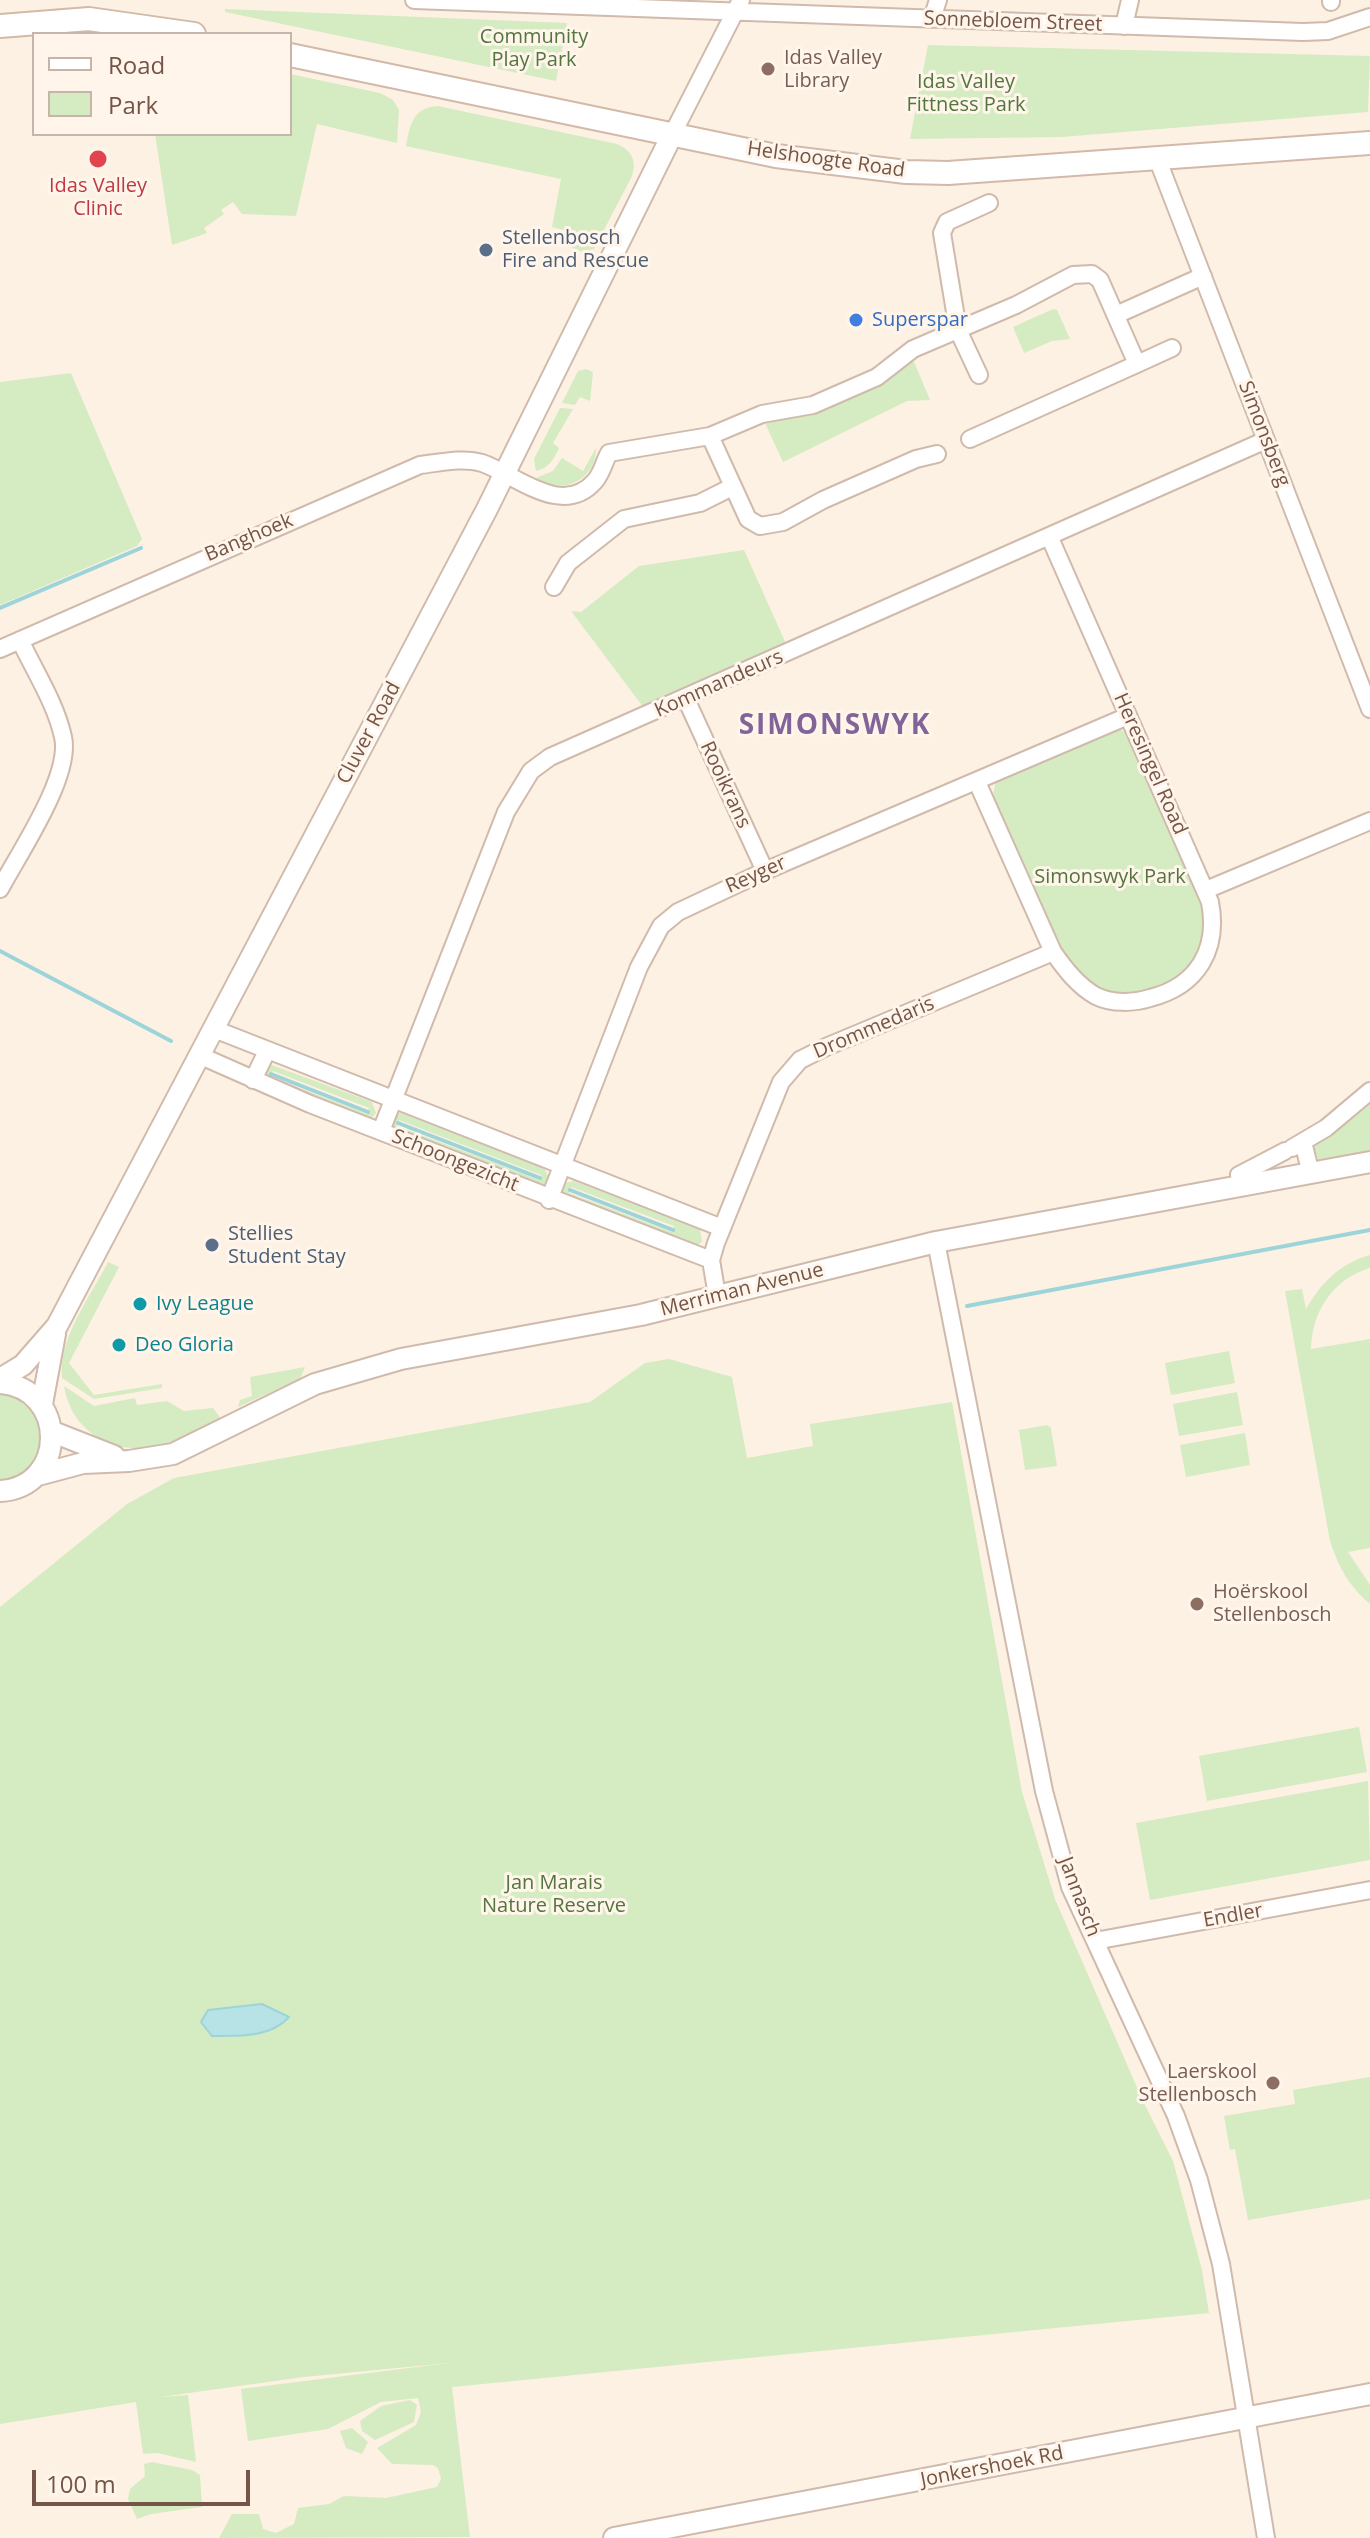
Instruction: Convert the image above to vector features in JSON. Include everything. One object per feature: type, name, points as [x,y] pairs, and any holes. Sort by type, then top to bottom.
[{"type":"main road","points":[[0,26],[89,19],[180,32]]},
{"type":"main road","name":"Helshoogte Road","points":[[292,55],[776,156],[906,172],[963,172],[1370,143]]},
{"type":"street","name":"Sonnebloem Street","points":[[414,0],[738,6],[932,19],[1328,31],[1370,17]]},
{"type":"street","points":[[932,19],[938,0]]},
{"type":"street","points":[[1124,26],[1130,0]]},
{"type":"street","points":[[672,135],[738,6]]},
{"type":"street","name":"Cluver Road","points":[[0,1381],[23,1365],[57,1326],[504,475],[672,135]]},
{"type":"street","name":"Simonsberg","points":[[1157,158],[1370,709]]},
{"type":"street","points":[[979,375],[958,330],[942,233],[947,222],[989,203]]},
{"type":"street","points":[[937,454],[916,459],[772,525],[760,526],[748,519],[710,436],[762,414],[813,405],[877,377],[913,349],[1082,272],[1100,280],[1137,364]]},
{"type":"street","points":[[1116,315],[1203,276]]},
{"type":"street","points":[[970,439],[1172,348]]},
{"type":"street","name":"Banghoek","points":[[0,649],[420,465],[468,461],[481,463],[552,495],[569,495],[592,484],[609,453],[710,436]]},
{"type":"street","name":"Kommandeurs","points":[[381,1131],[515,793],[531,771],[550,757],[1266,440]]},
{"type":"street","points":[[554,587],[568,563],[624,519],[700,503],[732,487]]},
{"type":"street","name":"Heresingel Road","points":[[977,782],[1053,952],[1070,976],[1098,997],[1132,1003],[1169,993],[1192,977],[1206,960],[1213,941],[1213,917],[1206,890],[1050,538]]},
{"type":"street","points":[[0,889],[58,776],[64,755],[60,725],[20,640]]},
{"type":"street","name":"Rooikrans","points":[[686,699],[765,871]]},
{"type":"street","name":"Reyger","points":[[549,1200],[650,942],[661,926],[678,912],[765,871],[1128,716]]},
{"type":"street","points":[[1206,890],[1370,821]]},
{"type":"street","name":"Drommedaris","points":[[717,1296],[711,1260],[774,1094],[787,1072],[800,1060],[1053,952]]},
{"type":"street","name":"Schoongezicht","points":[[214,1029],[722,1228]]},
{"type":"street","points":[[253,1080],[267,1051]]},
{"type":"street","name":"Schoongezicht","points":[[201,1056],[549,1200],[711,1260]]},
{"type":"street","points":[[1241,1187],[1239,1175],[1293,1147],[1350,1111],[1370,1091]]},
{"type":"street","points":[[1293,1147],[1311,1174]]},
{"type":"street","name":"Merriman Avenue","points":[[3,1493],[38,1475],[83,1463],[129,1461],[173,1454],[270,1405],[352,1371],[641,1315],[936,1242],[1370,1162]]},
{"type":"street","name":"Jannasch","points":[[936,1242],[1035,1755],[1070,1887],[1190,2152],[1221,2264],[1244,2382],[1245,2417],[1266,2538]]},
{"type":"street","name":"Cluver Road","points":[[42,1404],[57,1326]]},
{"type":"street","points":[[0,1381],[25,1390],[42,1404],[53,1432],[50,1455],[38,1475]]},
{"type":"street","name":"Merriman Avenue","points":[[53,1432],[85,1448],[129,1461]]},
{"type":"street","name":"Endler","points":[[1095,1941],[1370,1890]]},
{"type":"street","name":"Jonkershoek Rd","points":[[614,2538],[1370,2394]]},
{"type":"green space","name":"Community Play Park","points":[[225,9],[567,23],[556,81],[225,12]]},
{"type":"green space","name":"Idas Valley Fittness Park","points":[[928,45],[1370,56],[1368,112],[1062,137],[910,139]]},
{"type":"green space","points":[[292,74],[380,93],[393,100],[399,110],[397,143],[317,124],[296,216],[242,214],[233,202],[221,210],[224,214],[204,228],[207,233],[172,245],[155,136],[292,136]]},
{"type":"green space","points":[[438,106],[617,144],[626,149],[633,160],[632,176],[594,249],[583,252],[568,246],[571,232],[552,227],[561,179],[406,146],[414,118],[423,110]]},
{"type":"green space","points":[[1057,310],[1070,339],[1052,341],[1024,353],[1013,327]]},
{"type":"green space","points":[[912,357],[930,400],[907,401],[783,462],[764,421]]},
{"type":"green space","points":[[586,369],[593,372],[590,401],[580,397],[575,405],[562,403],[578,371]]},
{"type":"green space","points":[[71,373],[142,539],[137,546],[0,605],[0,382]]},
{"type":"green space","points":[[560,408],[573,409],[553,443],[559,448],[544,468],[536,471],[534,459]]},
{"type":"green space","points":[[596,448],[591,468],[576,482],[556,486],[536,478],[553,471],[562,458],[583,471]]},
{"type":"green space","points":[[744,550],[787,646],[644,708],[571,611],[581,612],[639,566]]},
{"type":"green space","name":"Simonswyk Park","points":[[1120,729],[1127,734],[1200,897],[1203,925],[1195,958],[1178,980],[1144,992],[1120,993],[1101,988],[1084,977],[1071,961],[1048,920],[993,795],[995,784],[1001,778],[1111,730]]},
{"type":"green space","points":[[269,1064],[372,1102],[376,1113],[370,1120],[288,1091],[263,1074]],"holes":[[[273,1071],[369,1108],[367,1114],[271,1077]]]},
{"type":"green space","points":[[1370,1101],[1370,1155],[1320,1164],[1313,1145]]},
{"type":"green space","points":[[401,1113],[544,1168],[548,1176],[546,1183],[540,1188],[390,1129],[396,1114]],"holes":[[[399,1120],[541,1175],[540,1180],[397,1126]]]},
{"type":"green space","points":[[574,1181],[700,1229],[702,1242],[693,1248],[562,1195],[565,1183]],"holes":[[[571,1187],[674,1226],[672,1232],[569,1193]]]},
{"type":"green space","points":[[1370,1255],[1370,1268],[1345,1280],[1327,1298],[1315,1322],[1311,1349],[1370,1339],[1370,1548],[1348,1552],[1370,1585],[1370,1604],[1346,1576],[1330,1541],[1285,1291],[1302,1289],[1306,1309],[1332,1275],[1349,1263]]},
{"type":"green space","points":[[108,1262],[119,1267],[69,1363],[94,1395],[162,1384],[162,1388],[94,1399],[62,1378],[62,1363],[70,1333]]},
{"type":"green space","points":[[1229,1351],[1235,1383],[1171,1395],[1165,1363]]},
{"type":"green space","name":"Jan Marais Nature Reserve","points":[[669,1359],[732,1377],[747,1458],[813,1446],[810,1424],[952,1402],[1022,1792],[1055,1899],[1142,2099],[1173,2161],[1202,2270],[1209,2313],[452,2387],[470,2537],[219,2538],[232,2514],[259,2514],[263,2529],[276,2533],[294,2524],[298,2508],[329,2504],[344,2496],[386,2498],[437,2487],[441,2479],[438,2468],[433,2465],[392,2464],[377,2448],[416,2425],[421,2412],[418,2398],[381,2402],[328,2429],[248,2441],[241,2389],[449,2363],[304,2377],[160,2397],[188,2395],[196,2462],[158,2453],[143,2454],[136,2402],[0,2424],[0,1607],[127,1504],[174,1478],[590,1402],[645,1363]]},
{"type":"green space","points":[[305,1367],[300,1379],[238,1407],[240,1400],[252,1396],[250,1377]]},
{"type":"green space","points":[[64,1386],[94,1406],[135,1398],[137,1405],[167,1401],[184,1411],[213,1408],[221,1419],[177,1443],[143,1448],[110,1445],[94,1440],[95,1436],[78,1420]]},
{"type":"green space","points":[[0,1390],[19,1394],[42,1415],[46,1446],[31,1473],[0,1484]]},
{"type":"green space","points":[[1237,1392],[1243,1425],[1179,1436],[1173,1404]]},
{"type":"green space","points":[[1047,1425],[1051,1428],[1057,1466],[1025,1470],[1019,1430]]},
{"type":"green space","points":[[1245,1433],[1250,1465],[1186,1477],[1180,1445]]},
{"type":"green space","points":[[1359,1727],[1367,1772],[1207,1801],[1199,1756]]},
{"type":"green space","points":[[1368,1781],[1370,1860],[1150,1900],[1136,1823]]},
{"type":"green space","points":[[1370,2077],[1370,2199],[1248,2220],[1235,2149],[1230,2150],[1224,2116],[1295,2104],[1293,2090]]},
{"type":"green space","points":[[410,2400],[417,2405],[414,2422],[375,2440],[362,2431],[360,2421],[381,2406]]},
{"type":"green space","points":[[352,2428],[368,2442],[362,2454],[346,2448],[340,2431]]},
{"type":"green space","points":[[152,2462],[192,2470],[200,2475],[202,2507],[137,2519],[128,2499],[130,2489],[145,2476],[144,2464]]},
{"type":"water","points":[[262,2004],[289,2017],[273,2029],[243,2036],[212,2036],[201,2022],[208,2010]]},
{"type":"waterway","points":[[0,608],[141,548]]},
{"type":"waterway","points":[[0,951],[171,1041]]},
{"type":"waterway","points":[[271,1074],[368,1112]]},
{"type":"waterway","points":[[398,1123],[540,1178]]},
{"type":"waterway","points":[[570,1190],[673,1230]]},
{"type":"waterway","points":[[967,1306],[1370,1230]]},
{"type":"place","name":"Idas Valley Library","points":[[768,69]]},
{"type":"place","name":"Idas Valley Clinic","points":[[98,159]]},
{"type":"place","name":"Stellenbosch Fire and Rescue","points":[[486,250]]},
{"type":"place","name":"Superspar","points":[[856,320]]},
{"type":"place","name":"Stellies Student Stay","points":[[212,1245]]},
{"type":"place","name":"Ivy League","points":[[140,1304]]},
{"type":"place","name":"Deo Gloria","points":[[119,1345]]},
{"type":"place","name":"Hoërskool Stellenbosch","points":[[1197,1604]]},
{"type":"place","name":"Laerskool Stellenbosch","points":[[1273,2083]]},
{"type":"district","name":"SIMONSWYK","points":[[835,726]]}]
